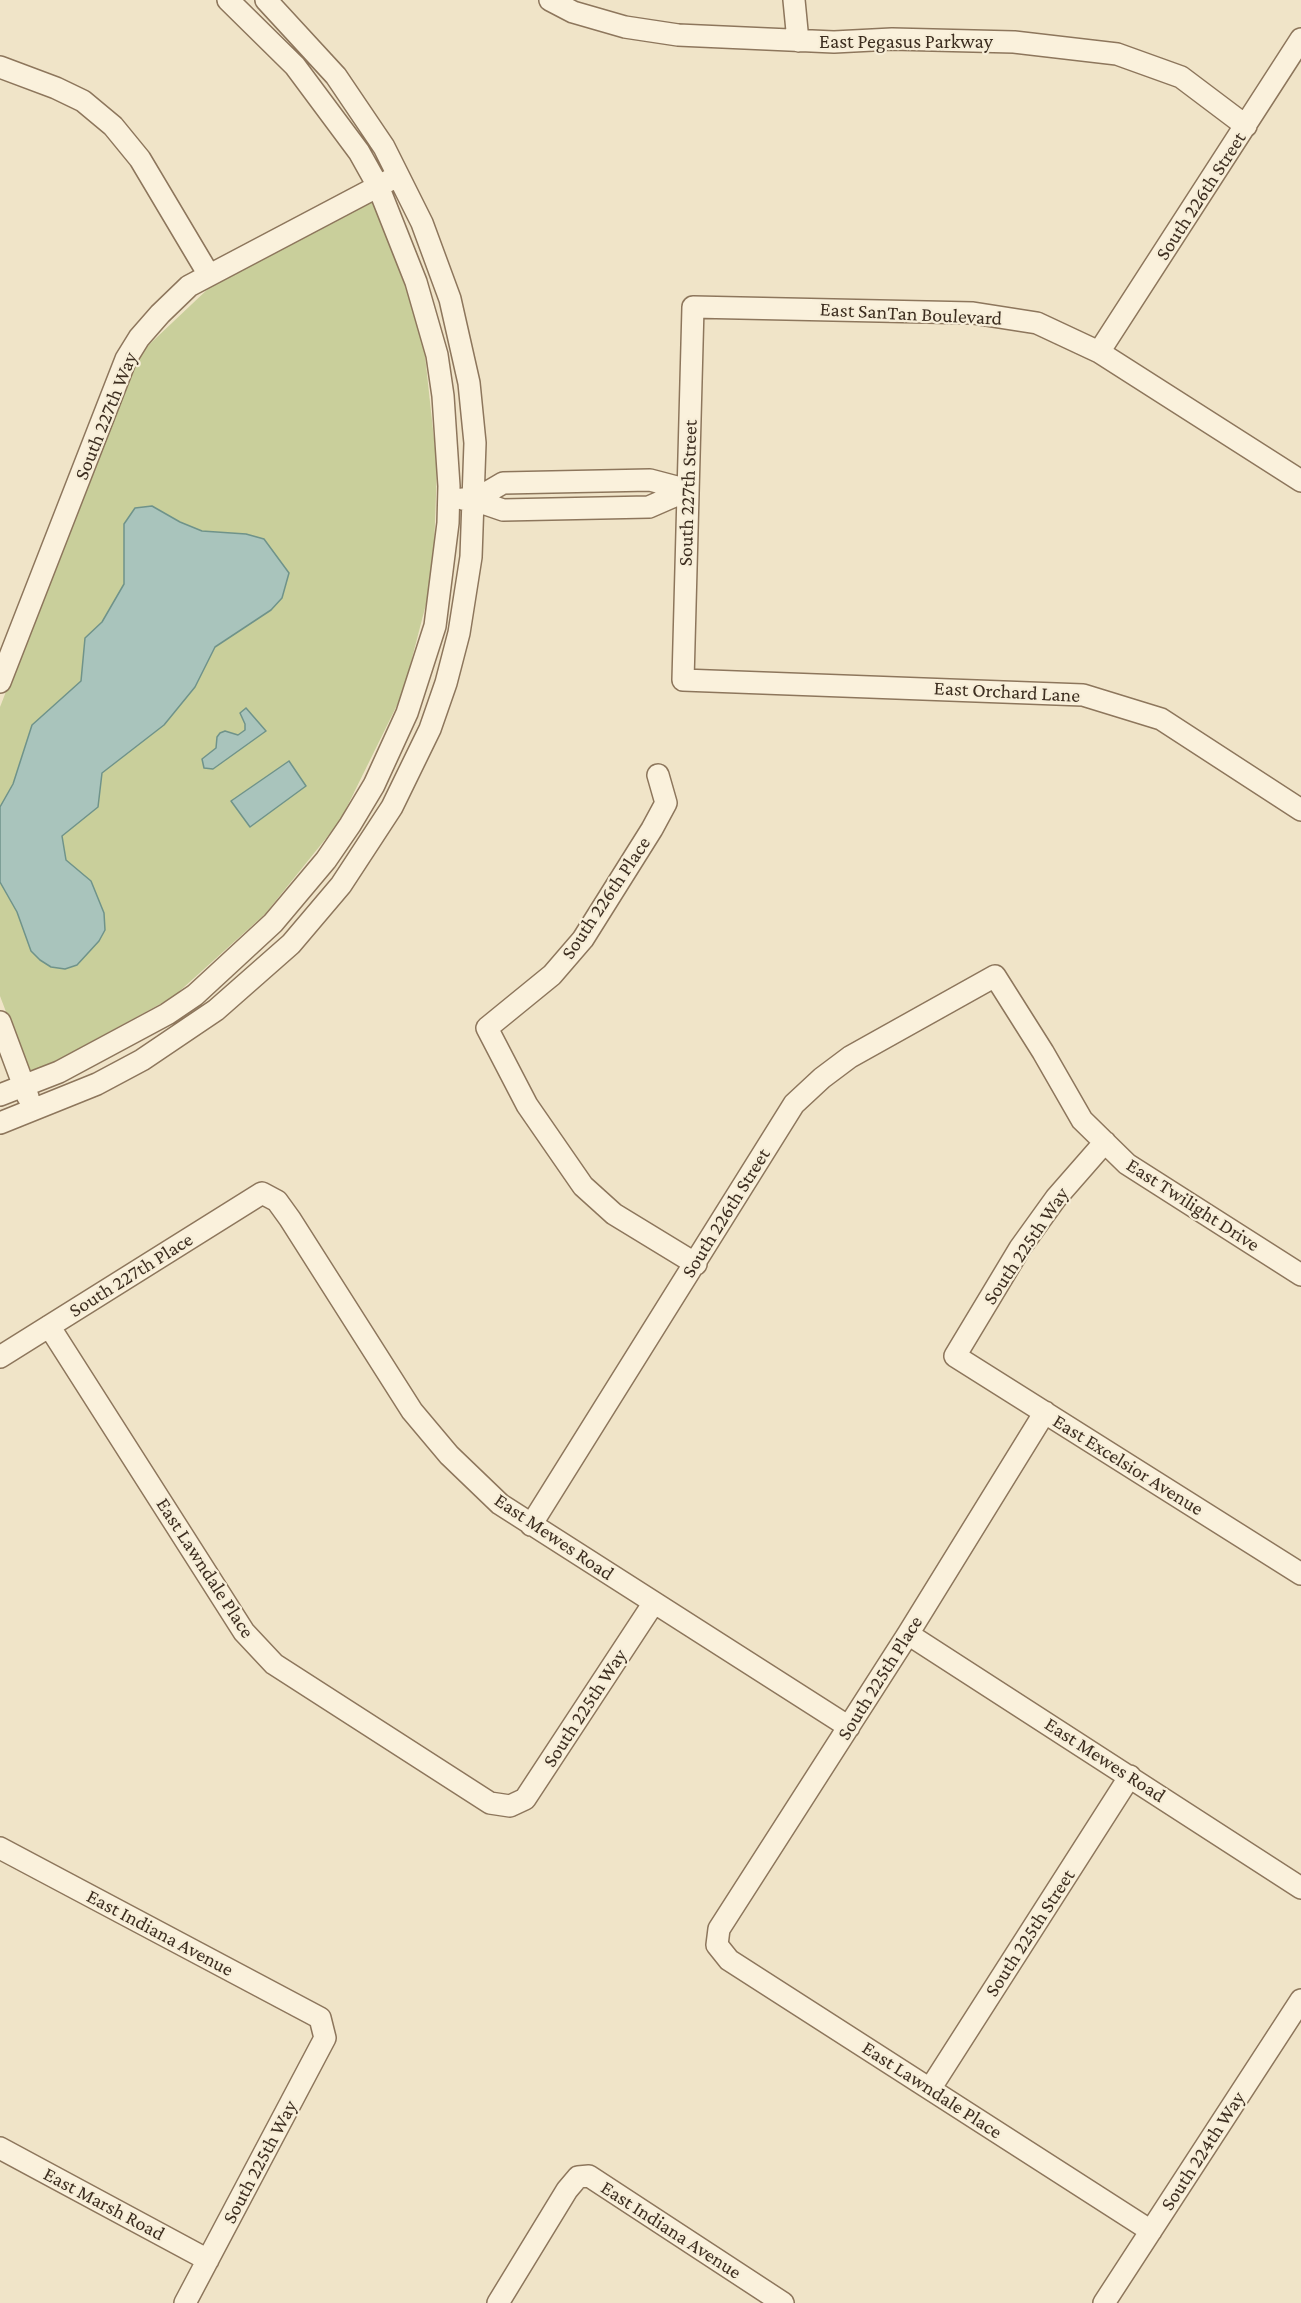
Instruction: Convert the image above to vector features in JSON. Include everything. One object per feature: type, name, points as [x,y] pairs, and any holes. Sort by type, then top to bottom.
[{"type":"street","points":[[0,1095],[59,1072],[140,1030],[195,995],[273,923],[326,860],[374,785],[407,713],[435,626],[442,579],[449,499],[443,396],[437,355],[416,282],[378,186],[359,152],[295,66],[228,0]]},
{"type":"street","points":[[0,1123],[97,1084],[142,1060],[216,1010],[291,944],[341,885],[392,807],[430,729],[459,633],[471,557],[475,443],[470,383],[450,298],[422,223],[365,115],[336,76],[266,0]]},
{"type":"street","name":"East Pegasus Parkway","points":[[550,0],[573,12],[625,27],[678,35],[834,42],[892,39],[1014,42],[1117,54],[1181,77],[1246,126]]},
{"type":"street","points":[[794,0],[798,41]]},
{"type":"street","name":"South 226th Street","points":[[1099,352],[1301,39]]},
{"type":"street","points":[[0,67],[83,101],[113,126],[140,159],[209,275]]},
{"type":"street","name":"South 227th Way","points":[[0,682],[6,649],[126,360],[139,338],[189,286],[398,175]]},
{"type":"street","name":"East SanTan Boulevard","points":[[693,307],[973,313],[1037,323],[1099,352],[1301,481]]},
{"type":"street","name":"South 227th Street","points":[[683,680],[693,307]]},
{"type":"street","points":[[580,480],[581,509]]},
{"type":"street","points":[[474,500],[503,483],[650,480],[688,490]]},
{"type":"street","points":[[449,499],[474,500],[503,510],[649,507],[688,490]]},
{"type":"street","name":"East Orchard Lane","points":[[683,680],[1083,695],[1161,719],[1301,810]]},
{"type":"street","name":"South 226th Place","points":[[658,775],[666,803],[583,939],[552,975],[487,1028],[527,1105],[583,1186],[614,1214],[696,1264]]},
{"type":"street","name":"South 226th Street","points":[[531,1525],[794,1104],[822,1078],[850,1057],[995,976]]},
{"type":"street","name":"East Twilight Drive","points":[[995,976],[1082,1120],[1127,1164],[1301,1275]]},
{"type":"street","points":[[0,1022],[34,1110]]},
{"type":"street","name":"South 225th Way","points":[[955,1356],[1020,1248],[1056,1198],[1105,1142]]},
{"type":"street","name":"South 227th Place","points":[[0,1357],[262,1193]]},
{"type":"street","name":"East Mewes Road","points":[[262,1193],[277,1201],[290,1219],[412,1411],[449,1455],[500,1504],[653,1604],[849,1727]]},
{"type":"street","name":"East Lawndale Place","points":[[49,1326],[244,1632],[274,1664],[490,1803],[510,1806]]},
{"type":"street","name":"East Excelsior Avenue","points":[[955,1356],[1301,1574]]},
{"type":"street","name":"South 225th Place","points":[[717,1945],[719,1929],[908,1634],[1045,1412]]},
{"type":"street","name":"South 225th Way","points":[[510,1806],[525,1799],[653,1604]]},
{"type":"street","name":"East Mewes Road","points":[[908,1634],[1301,1888]]},
{"type":"street","name":"South 225th Street","points":[[930,2089],[1130,1776]]},
{"type":"street","name":"East Indiana Avenue","points":[[0,1848],[320,2018]]},
{"type":"street","name":"East Lawndale Place","points":[[717,1945],[729,1960],[1151,2230]]},
{"type":"street","name":"South 224th Way","points":[[1104,2303],[1301,2000]]},
{"type":"street","name":"South 225th Way","points":[[185,2303],[325,2038],[320,2018]]},
{"type":"street","name":"East Marsh Road","points":[[0,2148],[208,2260]]},
{"type":"street","name":"East Indiana Avenue","points":[[498,2303],[567,2190],[578,2177],[589,2176],[783,2303]]},
{"type":"green space","points":[[374,199],[423,337],[437,467],[433,577],[403,693],[340,821],[265,914],[173,997],[30,1075],[0,996],[0,707],[136,357],[211,286]]},
{"type":"water","points":[[152,506],[202,531],[246,534],[264,539],[289,573],[282,598],[271,610],[215,647],[195,687],[164,725],[102,773],[98,807],[62,836],[66,860],[91,881],[104,913],[105,930],[99,941],[77,965],[65,969],[51,967],[31,951],[17,912],[0,882],[0,807],[13,784],[32,725],[81,681],[85,638],[102,622],[124,584],[124,524],[135,508]]},
{"type":"water","points":[[246,708],[266,731],[213,769],[204,768],[202,759],[216,748],[217,737],[220,733],[225,731],[238,735],[245,730],[240,713]]},
{"type":"water","points":[[289,761],[306,786],[250,827],[231,801]]}]
